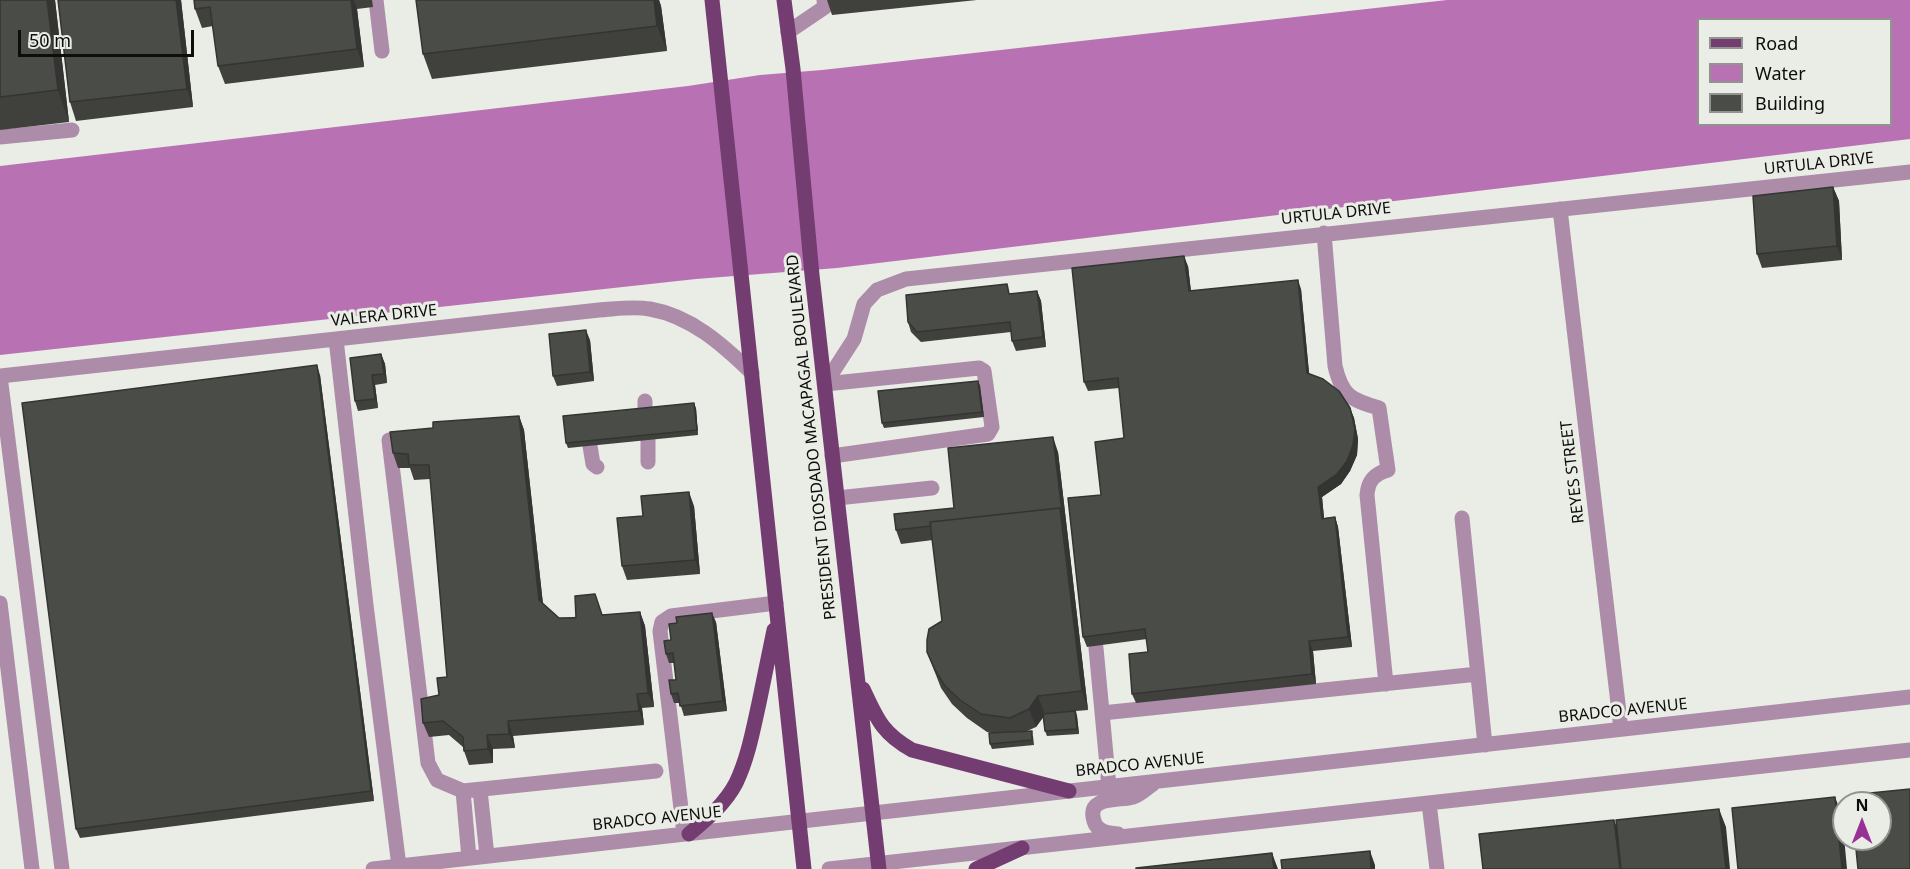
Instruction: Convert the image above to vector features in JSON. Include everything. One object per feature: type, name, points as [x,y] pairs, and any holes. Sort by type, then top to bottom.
[{"type":"main road","points":[[712,0],[804,869]]},
{"type":"main road","name":"PRESIDENT DIOSDADO MACAPAGAL BOULEVARD","points":[[784,0],[793,69],[812,275],[879,866]]},
{"type":"main road","points":[[686,834],[710,817],[723,802],[735,785],[744,764],[777,609]]},
{"type":"main road","points":[[857,678],[882,726],[899,743],[912,750],[1069,791]]},
{"type":"main road","points":[[976,869],[1022,848]]},
{"type":"street","points":[[376,0],[382,51]]},
{"type":"street","points":[[788,32],[825,7],[824,0]]},
{"type":"street","points":[[0,137],[72,130]]},
{"type":"street","name":"URTULA DRIVE","points":[[825,384],[854,339],[864,304],[877,290],[906,279],[1910,172]]},
{"type":"street","name":"REYES STREET","points":[[1560,209],[1622,729]]},
{"type":"street","points":[[1324,233],[1338,382],[1344,393],[1356,401],[1379,408],[1388,470],[1372,478],[1367,495],[1386,684]]},
{"type":"street","name":"VALERA DRIVE","points":[[0,376],[599,310],[648,309],[682,319],[696,327],[721,345],[752,373]]},
{"type":"street","points":[[336,339],[399,866]]},
{"type":"street","points":[[825,384],[979,368],[984,371],[992,427],[988,434],[832,456]]},
{"type":"street","points":[[0,376],[62,869]]},
{"type":"street","points":[[389,440],[428,763],[436,780],[463,791],[656,771]]},
{"type":"street","points":[[648,440],[648,462]]},
{"type":"street","points":[[590,446],[593,464],[597,467]]},
{"type":"street","points":[[837,498],[932,488]]},
{"type":"street","points":[[1462,518],[1485,745]]},
{"type":"street","points":[[0,603],[32,869]]},
{"type":"street","points":[[686,834],[660,631],[662,622],[671,616],[777,609]]},
{"type":"street","points":[[1096,648],[1110,787]]},
{"type":"street","points":[[1102,713],[1478,674]]},
{"type":"street","name":"BRADCO AVENUE","points":[[373,869],[1910,698]]},
{"type":"street","points":[[829,869],[879,866],[1135,835],[1910,750]]},
{"type":"street","points":[[1135,835],[1100,829],[1094,821],[1094,812],[1100,802],[1134,797],[1156,782]]},
{"type":"street","points":[[480,790],[487,856]]},
{"type":"street","points":[[463,791],[469,858]]},
{"type":"street","points":[[1429,803],[1437,869]]},
{"type":"water","points":[[1447,0],[1910,0],[1910,139],[837,268],[696,279],[0,355],[0,166],[688,86],[760,75]]},
{"type":"building","points":[[0,0],[47,0],[58,90],[0,97]]},
{"type":"building","points":[[58,0],[176,0],[187,89],[70,102]]},
{"type":"building","points":[[194,0],[351,0],[357,49],[218,66],[210,7],[195,9]]},
{"type":"building","points":[[416,0],[654,0],[657,26],[423,54]]},
{"type":"building","points":[[1833,187],[1837,246],[1757,254],[1753,196]]},
{"type":"building","points":[[1184,256],[1189,291],[1298,280],[1307,373],[1323,379],[1339,391],[1350,408],[1355,429],[1353,445],[1347,461],[1337,474],[1318,487],[1322,519],[1335,517],[1348,637],[1309,641],[1312,674],[1132,694],[1129,654],[1148,652],[1145,629],[1083,637],[1068,498],[1101,495],[1095,442],[1124,438],[1118,378],[1084,382],[1072,268]]},
{"type":"building","points":[[1007,284],[1009,294],[1037,291],[1043,337],[1012,341],[1010,322],[917,332],[908,322],[906,295]]},
{"type":"building","points":[[586,330],[590,372],[553,376],[549,334]]},
{"type":"building","points":[[381,354],[384,374],[372,375],[375,399],[355,401],[350,358]]},
{"type":"building","points":[[317,365],[371,791],[76,829],[22,403]]},
{"type":"building","points":[[978,381],[982,412],[882,423],[878,391]]},
{"type":"building","points":[[694,403],[697,430],[566,443],[563,416]]},
{"type":"building","points":[[519,416],[539,600],[559,618],[576,618],[575,596],[595,594],[602,615],[640,612],[648,693],[637,694],[639,711],[508,721],[509,734],[487,735],[488,749],[464,751],[463,737],[443,721],[423,723],[421,699],[439,695],[437,678],[447,677],[429,465],[409,465],[408,454],[393,453],[390,432],[433,428],[433,422]]},
{"type":"building","points":[[1053,437],[1062,512],[1060,508],[930,522],[931,526],[896,530],[894,514],[954,508],[948,448]]},
{"type":"building","points":[[689,492],[695,560],[622,566],[617,518],[643,516],[641,496]]},
{"type":"building","points":[[1060,508],[1082,691],[1038,696],[1029,709],[1010,718],[981,714],[960,700],[945,686],[927,652],[929,629],[942,621],[930,522]]},
{"type":"building","points":[[712,613],[723,701],[680,706],[678,693],[671,694],[669,680],[676,680],[673,653],[666,654],[664,641],[671,640],[669,624],[677,623],[676,617]]},
{"type":"building","points":[[1075,711],[1077,729],[1045,731],[1043,714]]},
{"type":"building","points":[[1032,731],[1032,740],[990,744],[989,733]]},
{"type":"building","points":[[1910,789],[1910,869],[1858,869],[1856,851],[1892,851],[1892,791],[1890,791]]},
{"type":"building","points":[[1832,797],[1832,851],[1840,851],[1842,869],[1738,869],[1732,808]]},
{"type":"building","points":[[1719,809],[1726,869],[1621,869],[1616,820]]},
{"type":"building","points":[[1614,820],[1620,869],[1483,869],[1479,834]]},
{"type":"building","points":[[1370,851],[1371,869],[1282,869],[1281,860]]},
{"type":"building","points":[[1272,853],[1274,869],[1136,869],[1136,868]]}]
